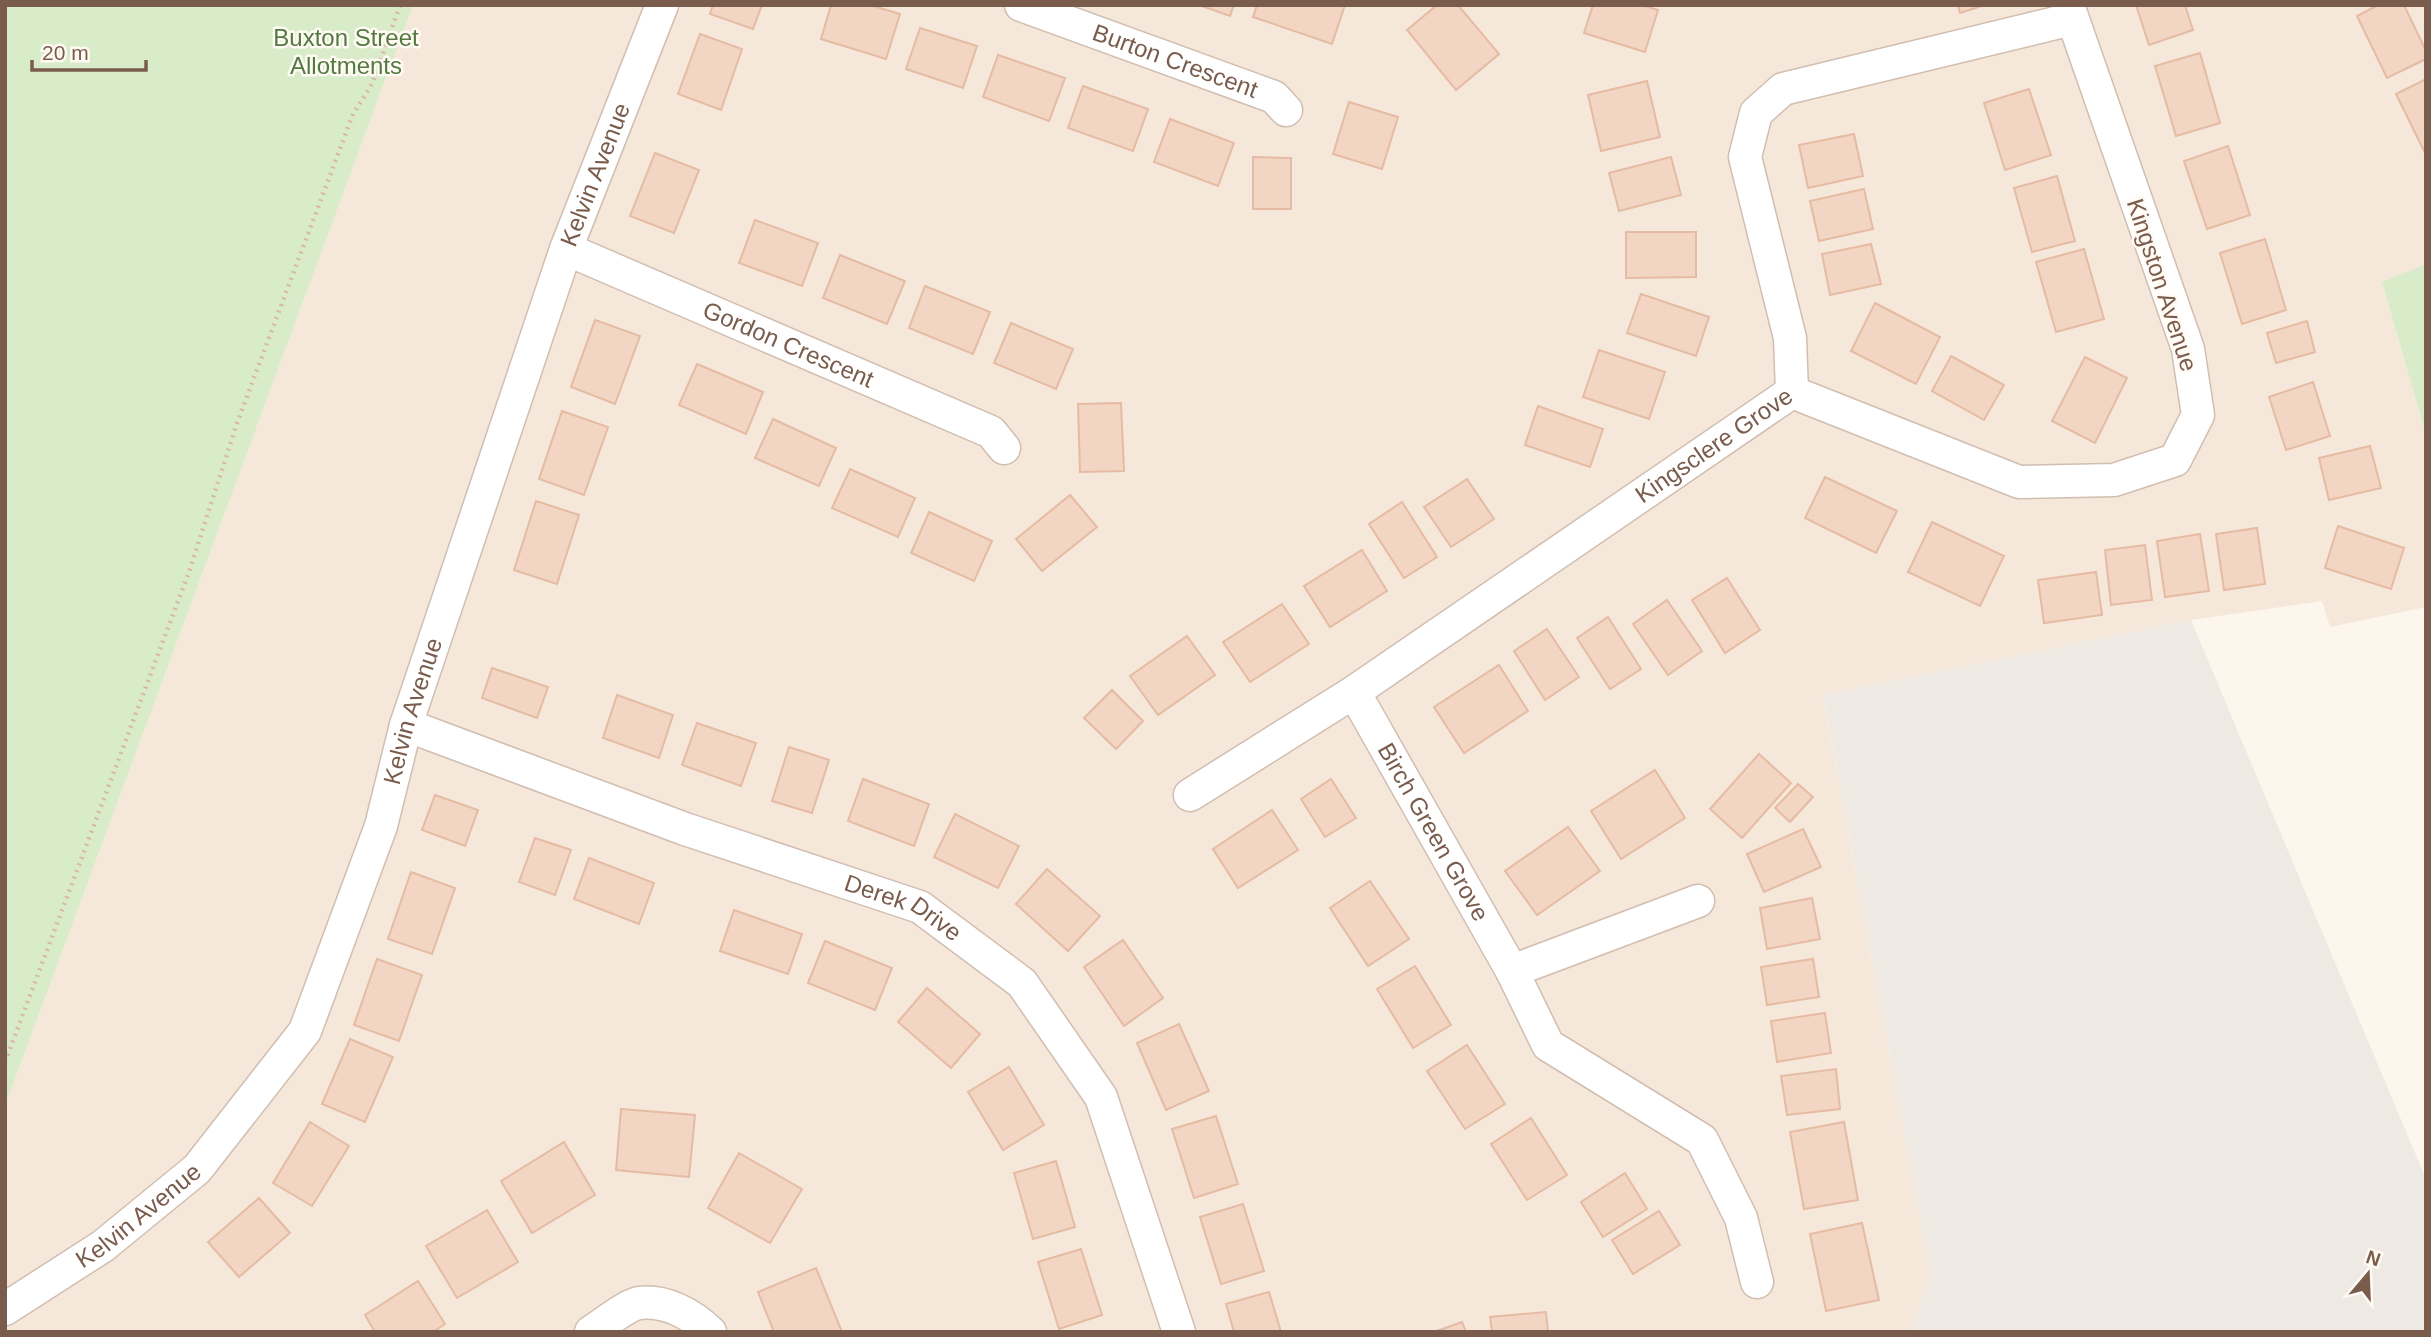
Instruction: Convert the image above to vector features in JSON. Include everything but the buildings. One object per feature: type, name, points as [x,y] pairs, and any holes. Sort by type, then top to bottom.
[{"type":"street","name":"Kelvin Avenue","points":[[5,1310],[103,1245],[197,1169],[305,1031],[381,826],[406,725],[566,249],[662,5]]},
{"type":"street","name":"Burton Crescent","points":[[1021,5],[1274,97],[1286,110]]},
{"type":"street","name":"Kingston Avenue","points":[[1792,391],[2019,482],[2113,480],[2175,460],[2198,415],[2188,349],[2070,12]]},
{"type":"street","name":"Kingsclere Grove","points":[[1190,795],[1354,692],[1792,391],[1790,338],[1745,157],[1756,113],[1783,89],[2070,12]]},
{"type":"street","name":"Gordon Crescent","points":[[566,249],[991,432],[1004,448]]},
{"type":"street","name":"Birch Green Grove","points":[[1354,692],[1512,971],[1548,1045],[1702,1140],[1741,1218],[1757,1282]]},
{"type":"street","name":"Derek Drive","points":[[406,725],[685,829],[920,907],[1022,983],[1101,1097],[1179,1332]]},
{"type":"street","points":[[1512,971],[1698,901]]},
{"type":"street","points":[[590,1332],[637,1303],[681,1310],[710,1332]]},
{"type":"path","points":[[5,1062],[189,572],[237,423],[353,114],[372,84],[400,5]]},
{"type":"shaded area","points":[[413,5],[2426,5],[2426,264],[2382,282],[2426,435],[2426,607],[2330,627],[2322,601],[2191,620],[1823,696],[1930,1273],[1912,1332],[5,1332],[5,1106]]},
{"type":"shaded area","points":[[2191,620],[2426,1179],[2426,1332],[1912,1332],[1930,1273],[1823,695]]},
{"type":"green space","name":"Buxton Street Allotments","points":[[5,5],[413,5],[5,1106]]},
{"type":"green space","points":[[2426,264],[2426,435],[2382,282]]}]
